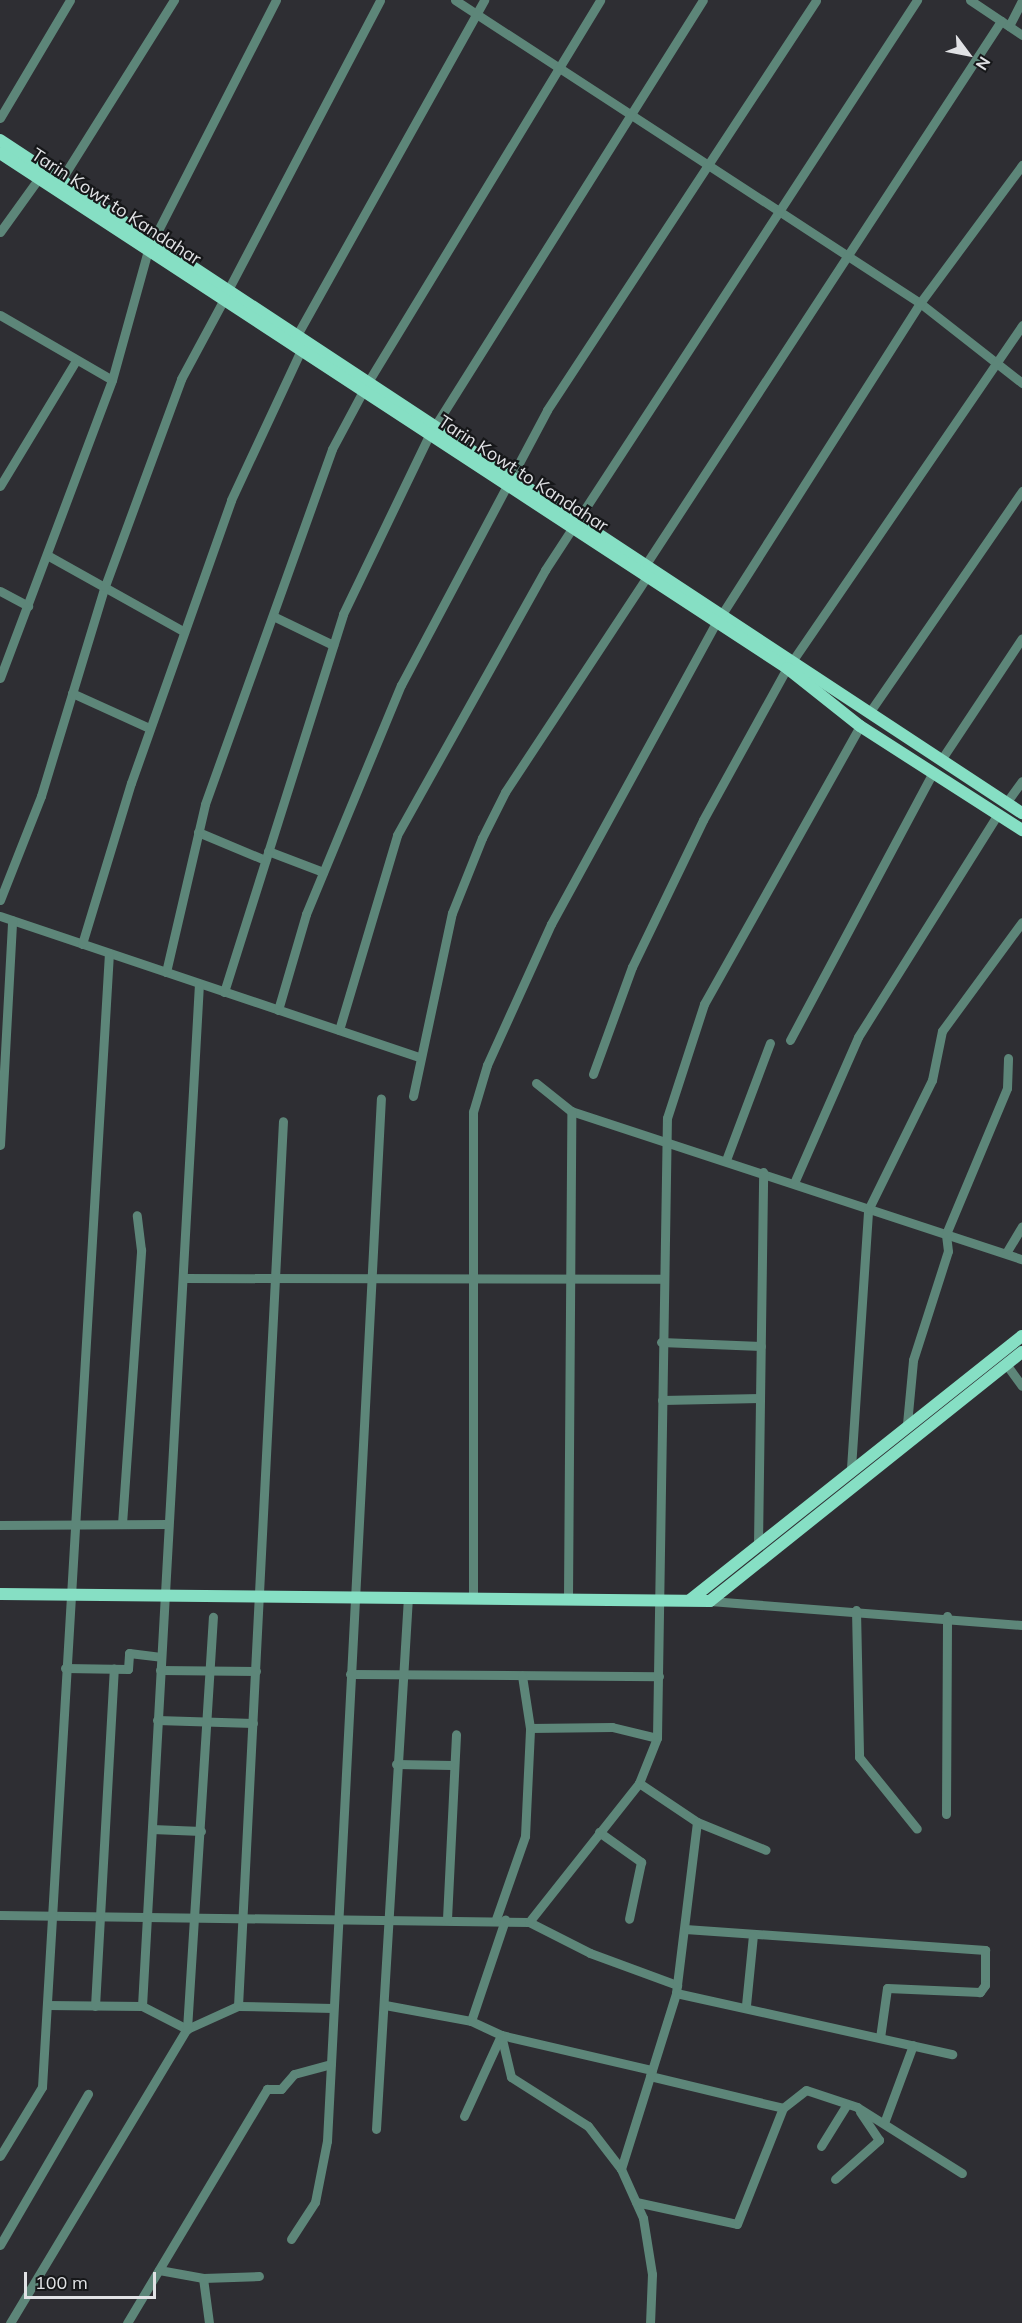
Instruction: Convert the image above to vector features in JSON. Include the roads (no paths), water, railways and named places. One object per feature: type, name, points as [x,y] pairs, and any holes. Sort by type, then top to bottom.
[{"type":"main road","name":"Tarin Kowt to Kandahar","points":[[0,140],[226,295],[301,350],[324,359]]},
{"type":"main road","name":"Tarin Kowt to Kandahar","points":[[0,153],[151,245]]},
{"type":"main road","name":"Tarin Kowt to Kandahar","points":[[226,295],[297,335],[324,359],[574,523],[647,577],[719,618],[1022,813]]},
{"type":"main road","name":"Tarin Kowt to Kandahar","points":[[574,523],[646,564],[719,618]]},
{"type":"main road","name":"Tarin Kowt to Kandahar","points":[[790,664],[860,726],[1022,830]]},
{"type":"main road","points":[[860,726],[869,714]]},
{"type":"main road","points":[[690,1600],[850,1468],[1022,1336]]},
{"type":"main road","points":[[0,1594],[568,1597],[710,1601],[1022,1352]]},
{"type":"street","points":[[0,118],[70,0]]},
{"type":"street","points":[[61,180],[174,0]]},
{"type":"street","points":[[0,678],[112,380],[151,245],[276,0]]},
{"type":"street","points":[[0,900],[72,693],[105,586],[181,379],[380,0]]},
{"type":"street","points":[[455,0],[920,303],[1022,383]]},
{"type":"street","points":[[297,335],[484,0]]},
{"type":"street","points":[[166,972],[198,832],[332,449],[365,386],[557,67],[600,0]]},
{"type":"street","points":[[224,992],[333,645],[432,430],[703,0]]},
{"type":"street","points":[[279,1010],[323,872],[401,685],[548,410],[706,163],[816,0]]},
{"type":"street","points":[[339,1030],[397,835],[574,523],[917,0]]},
{"type":"street","points":[[970,0],[1022,35]]},
{"type":"street","points":[[646,564],[848,258],[1022,1]]},
{"type":"street","points":[[473,1597],[472,1112],[487,1065],[551,924],[719,618],[920,303],[1022,165]]},
{"type":"street","points":[[0,232],[39,178]]},
{"type":"street","points":[[0,315],[75,362],[112,380]]},
{"type":"street","points":[[593,1074],[647,936],[703,819],[790,664],[995,360],[1022,325]]},
{"type":"street","points":[[82,944],[149,728],[235,489],[301,350]]},
{"type":"street","points":[[0,486],[75,362]]},
{"type":"street","points":[[869,714],[1022,491]]},
{"type":"street","points":[[48,555],[183,631]]},
{"type":"street","points":[[413,1096],[419,1057],[452,913],[482,838],[505,792],[647,577]]},
{"type":"street","points":[[0,591],[28,606]]},
{"type":"street","points":[[273,616],[333,645]]},
{"type":"street","points":[[941,760],[1022,638]]},
{"type":"street","points":[[72,693],[149,728]]},
{"type":"street","points":[[529,1922],[639,1783],[657,1738],[663,1599],[662,1140],[704,1004],[860,726]]},
{"type":"street","points":[[790,1040],[933,772]]},
{"type":"street","points":[[1006,803],[1022,781]]},
{"type":"street","points":[[794,1183],[858,1037],[997,815]]},
{"type":"street","points":[[198,832],[323,872]]},
{"type":"street","points":[[0,916],[419,1057]]},
{"type":"street","points":[[0,1144],[12,920]]},
{"type":"street","points":[[850,1468],[868,1210],[932,1080],[942,1031],[1022,922]]},
{"type":"street","points":[[0,2156],[42,2087],[69,1594],[109,953]]},
{"type":"street","points":[[142,2006],[199,984]]},
{"type":"street","points":[[726,1160],[770,1043]]},
{"type":"street","points":[[907,1424],[913,1360],[948,1251],[946,1234],[1007,1088],[1008,1058]]},
{"type":"street","points":[[536,1083],[571,1111],[1022,1259]]},
{"type":"street","points":[[291,2239],[315,2202],[323,2171],[331,2064],[369,1277],[381,1098]]},
{"type":"street","points":[[568,1597],[571,1111]]},
{"type":"street","points":[[238,2006],[277,1278],[283,1121]]},
{"type":"street","points":[[758,1544],[763,1173]]},
{"type":"street","points":[[122,1524],[141,1250],[137,1215]]},
{"type":"street","points":[[1006,1252],[1022,1226]]},
{"type":"street","points":[[183,1278],[474,1276],[661,1279]]},
{"type":"street","points":[[661,1342],[760,1346]]},
{"type":"street","points":[[1006,1364],[1022,1386]]},
{"type":"street","points":[[662,1400],[760,1398]]},
{"type":"street","points":[[0,1525],[168,1524]]},
{"type":"street","points":[[376,2129],[390,1918],[396,1764],[408,1597]]},
{"type":"street","points":[[710,1601],[947,1616],[1022,1625]]},
{"type":"street","points":[[855,1610],[859,1757],[918,1829]]},
{"type":"street","points":[[946,1814],[947,1616]]},
{"type":"street","points":[[10,2323],[187,2029],[196,1916],[213,1617]]},
{"type":"street","points":[[65,1668],[128,1669],[129,1653],[161,1657]]},
{"type":"street","points":[[95,2006],[114,1669]]},
{"type":"street","points":[[160,1670],[256,1671]]},
{"type":"street","points":[[350,1674],[659,1676]]},
{"type":"street","points":[[471,2021],[525,1836],[530,1728],[522,1676]]},
{"type":"street","points":[[158,1720],[253,1723]]},
{"type":"street","points":[[530,1728],[612,1728],[657,1738]]},
{"type":"street","points":[[447,1919],[452,1765],[456,1734]]},
{"type":"street","points":[[396,1764],[452,1765]]},
{"type":"street","points":[[639,1783],[697,1822],[766,1851]]},
{"type":"street","points":[[621,2169],[677,1989],[697,1822]]},
{"type":"street","points":[[152,1829],[201,1831]]},
{"type":"street","points":[[599,1832],[641,1862],[629,1919]]},
{"type":"street","points":[[0,1915],[390,1918],[529,1922],[590,1953],[677,1989],[952,2054]]},
{"type":"street","points":[[685,1929],[985,1950],[986,1985],[980,1992],[886,1988],[880,2038]]},
{"type":"street","points":[[746,2005],[753,1935]]},
{"type":"street","points":[[47,2005],[142,2006],[187,2029]]},
{"type":"street","points":[[385,2005],[471,2021],[501,2035],[783,2108]]},
{"type":"street","points":[[187,2029],[238,2006],[333,2008]]},
{"type":"street","points":[[464,2116],[501,2035]]},
{"type":"street","points":[[501,2035],[511,2077],[588,2126],[621,2169],[636,2202],[652,2274],[650,2322],[661,2323]]},
{"type":"street","points":[[884,2123],[913,2045]]},
{"type":"street","points":[[127,2323],[267,2089],[281,2089],[294,2074],[331,2064]]},
{"type":"street","points":[[636,2202],[737,2224],[783,2108],[806,2090],[857,2107],[962,2173]]},
{"type":"street","points":[[0,2245],[88,2094]]},
{"type":"street","points":[[821,2146],[847,2104]]},
{"type":"street","points":[[835,2178],[879,2140],[857,2107]]},
{"type":"street","points":[[159,2270],[203,2278],[259,2276]]},
{"type":"street","points":[[203,2278],[208,2323]]}]
